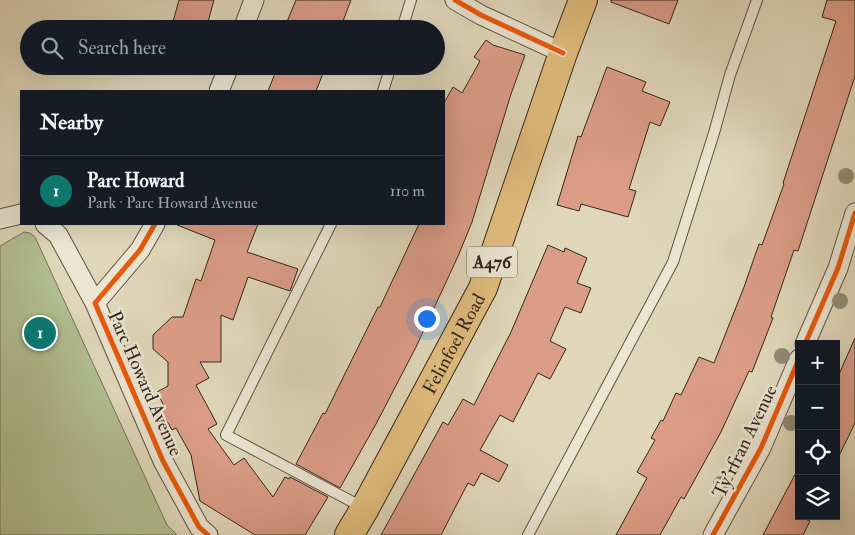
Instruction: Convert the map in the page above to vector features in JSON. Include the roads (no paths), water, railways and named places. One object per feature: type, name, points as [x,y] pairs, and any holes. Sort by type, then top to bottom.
[{"type":"main road","name":"Felinfoel Road","points":[[349,535],[483,288],[563,52],[583,0]]},
{"type":"street","points":[[246,20],[254,0]]},
{"type":"street","points":[[455,0],[481,15],[563,52]]},
{"type":"street","points":[[219,90],[225,75]]},
{"type":"street","points":[[807,340],[838,268],[855,213]]},
{"type":"street","points":[[0,219],[20,214]]},
{"type":"street","name":"Parc Howard Avenue","points":[[46,225],[58,235],[95,303],[164,462],[199,527],[208,535]]},
{"type":"street","name":"Parc Howard Avenue","points":[[95,303],[140,250],[154,225]]},
{"type":"street","name":"Ty'rfran Avenue","points":[[713,535],[761,448],[795,368]]},
{"type":"lane","points":[[405,20],[411,0]]},
{"type":"lane","points":[[528,535],[673,262],[730,76],[757,0]]},
{"type":"lane","points":[[383,90],[388,75]]},
{"type":"lane","points":[[331,225],[226,435],[364,508]]},
{"type":"place","name":"Parc Howard","points":[[40,333]]}]
